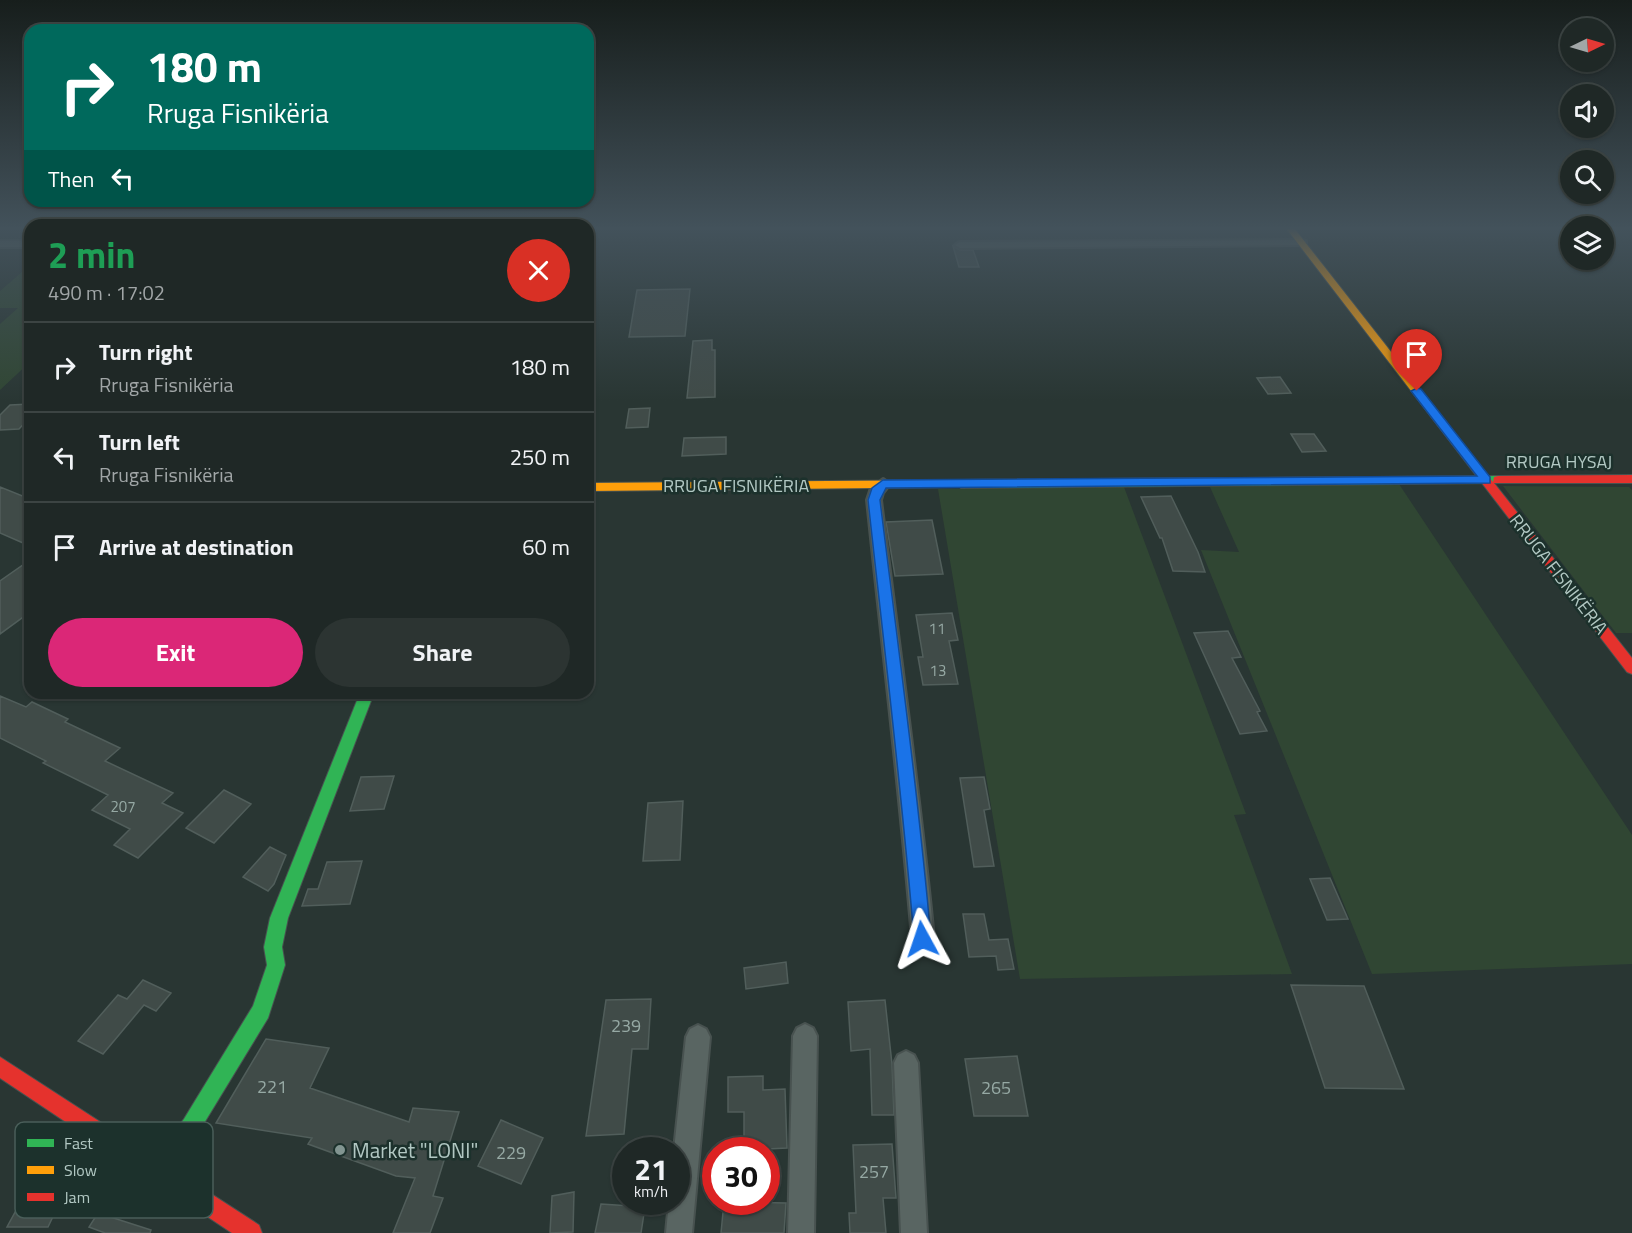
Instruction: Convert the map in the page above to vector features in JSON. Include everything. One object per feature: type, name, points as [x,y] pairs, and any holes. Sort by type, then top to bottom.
[{"type":"street","name":"RRUGA FISNIKËRIA","points":[[1335,286],[1632,668]]},
{"type":"street","name":"RRUGA HYSAJ","points":[[1486,480],[1632,479]]},
{"type":"street","name":"RRUGA FISNIKËRIA","points":[[594,486],[1486,480]]},
{"type":"street","points":[[883,484],[876,491],[874,500],[903,760],[911,806],[922,939]]},
{"type":"street","points":[[193,1122],[261,1011],[276,965],[273,947],[279,918],[365,699]]},
{"type":"street","points":[[801,1233],[805,1036]]},
{"type":"street","points":[[679,1233],[698,1037]]},
{"type":"street","points":[[906,1063],[915,1233]]},
{"type":"street","points":[[0,1067],[83,1122]]},
{"type":"street","points":[[213,1208],[250,1233]]},
{"type":"green space","points":[[6,286],[24,286],[24,368],[0,390],[0,324],[18,308],[0,308],[0,291]]},
{"type":"green space","points":[[1399,484],[1632,835],[1632,964],[1372,974],[1201,550],[1239,552],[1210,487]]},
{"type":"green space","points":[[1503,486],[1629,487],[1632,490],[1632,633],[1616,633]]},
{"type":"green space","points":[[1124,487],[1246,814],[1234,815],[1292,974],[1020,979],[938,489]]},
{"type":"building","points":[[690,289],[685,336],[629,337],[637,290]]},
{"type":"building","points":[[712,340],[712,350],[715,350],[715,397],[687,398],[693,341]]},
{"type":"building","points":[[1280,377],[1291,393],[1268,394],[1257,378]]},
{"type":"building","points":[[24,404],[24,424],[19,429],[0,430],[0,415],[10,405]]},
{"type":"building","points":[[650,408],[648,427],[626,428],[629,409]]},
{"type":"building","points":[[1291,434],[1314,434],[1326,451],[1302,452]]},
{"type":"building","points":[[726,437],[726,454],[682,456],[684,438]]},
{"type":"building","points":[[0,487],[24,497],[24,543],[0,533]]},
{"type":"building","points":[[1171,496],[1205,572],[1173,571],[1162,538],[1141,497]]},
{"type":"building","points":[[932,520],[943,574],[895,576],[886,522]]},
{"type":"building","points":[[24,564],[24,616],[0,634],[0,581]]},
{"type":"building","points":[[952,613],[958,640],[949,641],[958,684],[923,685],[918,657],[923,657],[916,615]]},
{"type":"building","points":[[1228,631],[1241,657],[1232,658],[1260,711],[1257,712],[1267,731],[1240,734],[1194,633]]},
{"type":"building","points":[[0,696],[26,707],[32,702],[68,719],[65,722],[120,748],[105,761],[173,793],[162,803],[183,813],[138,858],[114,845],[130,829],[92,810],[108,795],[43,763],[46,761],[0,738]]},
{"type":"building","points":[[394,776],[384,809],[350,811],[361,777]]},
{"type":"building","points":[[984,777],[990,809],[984,810],[994,866],[974,867],[960,778]]},
{"type":"building","points":[[224,790],[251,804],[214,843],[186,828]]},
{"type":"building","points":[[683,801],[680,860],[643,861],[648,803]]},
{"type":"building","points":[[270,847],[286,855],[274,884],[268,891],[243,877]]},
{"type":"building","points":[[362,861],[350,904],[302,906],[308,889],[318,889],[327,862]]},
{"type":"building","points":[[1330,878],[1348,919],[1327,920],[1310,879]]},
{"type":"building","points":[[963,914],[984,914],[989,940],[1008,939],[1014,969],[998,970],[996,956],[969,957]]},
{"type":"building","points":[[786,962],[788,983],[746,989],[744,968]]},
{"type":"building","points":[[143,980],[171,993],[156,1011],[144,1005],[103,1054],[78,1041],[118,995],[127,999]]},
{"type":"building","points":[[1291,985],[1364,986],[1404,1089],[1325,1088]]},
{"type":"building","points":[[651,999],[648,1049],[632,1049],[624,1134],[586,1136],[606,1000]]},
{"type":"building","points":[[885,1000],[892,1064],[894,1115],[872,1115],[870,1049],[851,1051],[848,1002]]},
{"type":"building","points":[[266,1039],[329,1048],[310,1088],[409,1122],[413,1108],[459,1112],[433,1196],[443,1198],[430,1233],[393,1233],[415,1178],[396,1176],[308,1144],[312,1138],[216,1123]]},
{"type":"building","points":[[1017,1056],[1028,1116],[974,1116],[965,1059]]},
{"type":"building","points":[[763,1076],[763,1090],[785,1089],[787,1148],[780,1148],[780,1137],[744,1137],[744,1112],[728,1112],[728,1077]]},
{"type":"building","points":[[501,1120],[543,1138],[521,1184],[478,1166]]},
{"type":"building","points":[[892,1144],[896,1198],[883,1198],[886,1233],[850,1233],[849,1213],[856,1213],[853,1145]]},
{"type":"building","points":[[574,1192],[573,1232],[550,1233],[552,1196]]},
{"type":"building","points":[[780,1203],[786,1203],[784,1233],[721,1233],[723,1215],[780,1215]]},
{"type":"building","points":[[601,1204],[612,1205],[612,1215],[644,1215],[641,1233],[595,1233]]},
{"type":"building","points":[[15,1212],[15,1218],[52,1218],[48,1227],[7,1227]]},
{"type":"building","points":[[95,1218],[114,1218],[151,1230],[150,1233],[105,1233],[89,1227]]},
{"type":"traffic: fast","points":[[961,484],[1498,480]]},
{"type":"traffic: fast","points":[[193,1122],[261,1011],[276,965],[273,947],[279,918],[365,699]]},
{"type":"traffic: slow","points":[[1335,286],[1456,442]]},
{"type":"traffic: slow","points":[[594,487],[961,484]]},
{"type":"traffic: jam","points":[[1456,442],[1632,668]]},
{"type":"traffic: jam","points":[[1498,480],[1632,479]]},
{"type":"traffic: jam","points":[[0,1067],[83,1122]]},
{"type":"traffic: jam","points":[[213,1208],[251,1233]]},
{"type":"place","name":"Market \"LONI\"","points":[[340,1150]]},
{"type":"route","points":[[922,939],[911,806],[903,760],[879,522],[874,500],[876,491],[883,484],[1486,480],[1417,391]]}]
